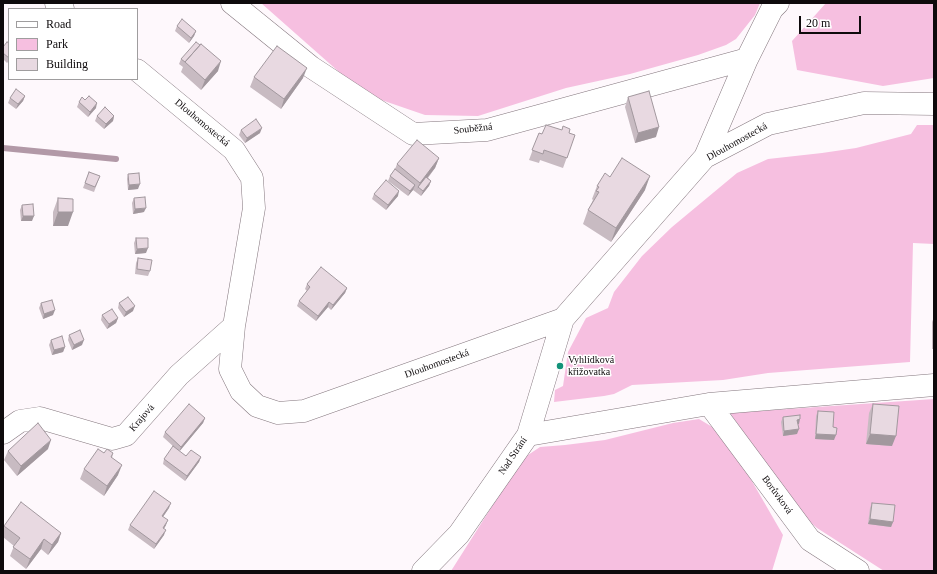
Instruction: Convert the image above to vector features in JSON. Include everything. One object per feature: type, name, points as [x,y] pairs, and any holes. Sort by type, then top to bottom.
[{"type":"street","name":"Souběžná","points":[[232,3],[312,67],[413,134],[487,130],[747,59]]},
{"type":"street","points":[[705,157],[747,59],[772,9],[778,3]]},
{"type":"street","name":"Dlouhomostecká","points":[[138,71],[234,150],[252,178],[254,208],[234,326],[230,369],[240,391],[257,406],[278,413],[304,411],[563,319],[705,157],[768,124],[864,103],[934,104]]},
{"type":"street","name":"Nad Strání","points":[[423,571],[459,534],[528,435],[563,319]]},
{"type":"street","name":"Krajová","points":[[3,433],[20,421],[40,418],[112,439],[126,435],[178,375],[234,326]]},
{"type":"street","points":[[528,435],[709,404],[934,385]]},
{"type":"street","name":"Borůvková","points":[[709,404],[810,540],[858,571]]},
{"type":"green space","points":[[261,3],[760,3],[755,15],[736,39],[726,45],[698,55],[630,74],[566,88],[478,116],[425,115],[364,94]]},
{"type":"green space","points":[[826,3],[934,3],[934,78],[883,86],[797,70],[792,41]]},
{"type":"green space","points":[[917,125],[934,125],[934,244],[913,243],[910,362],[768,373],[723,380],[632,385],[614,394],[554,402],[555,390],[563,386],[568,352],[586,318],[608,308],[614,292],[642,256],[672,227],[737,173],[768,159],[856,148],[911,134]]},
{"type":"green space","points":[[934,399],[934,571],[884,571],[817,528],[797,510],[730,413]]},
{"type":"green space","points":[[699,419],[719,431],[738,457],[783,535],[772,571],[451,571],[522,459],[540,447],[605,440],[673,423]]},
{"type":"building","points":[[182,19],[196,31],[191,38],[177,26]]},
{"type":"building","points":[[8,42],[8,57],[3,53],[3,47]]},
{"type":"building","points":[[196,42],[200,45],[185,62],[181,59]]},
{"type":"building","points":[[201,44],[221,61],[205,80],[185,62]]},
{"type":"building","points":[[277,46],[307,68],[284,99],[254,77]]},
{"type":"building","points":[[16,89],[25,96],[18,104],[10,98]]},
{"type":"building","points":[[649,91],[659,127],[638,133],[628,97]]},
{"type":"building","points":[[89,96],[97,103],[90,112],[79,102],[82,97],[85,100]]},
{"type":"building","points":[[105,107],[114,116],[106,124],[97,116]]},
{"type":"building","points":[[256,119],[262,128],[247,138],[241,130]]},
{"type":"building","points":[[546,125],[562,130],[563,126],[570,129],[569,133],[575,135],[567,158],[544,150],[543,154],[532,150],[539,133],[542,134]]},
{"type":"building","points":[[417,140],[439,158],[420,183],[397,164]]},
{"type":"building","points":[[622,158],[650,176],[616,228],[588,210],[599,192],[596,191],[599,187],[597,186],[605,173],[610,177]]},
{"type":"building","points":[[395,169],[415,185],[410,191],[390,176]]},
{"type":"building","points":[[89,172],[100,176],[95,187],[85,183]]},
{"type":"building","points":[[139,173],[140,184],[129,185],[128,174]]},
{"type":"building","points":[[426,177],[431,181],[423,191],[418,187]]},
{"type":"building","points":[[386,180],[399,191],[388,205],[374,194]]},
{"type":"building","points":[[145,197],[146,208],[135,209],[134,198]]},
{"type":"building","points":[[58,198],[73,199],[73,212],[58,212]]},
{"type":"building","points":[[33,204],[34,216],[23,216],[22,205]]},
{"type":"building","points":[[136,238],[148,238],[148,248],[137,249]]},
{"type":"building","points":[[138,258],[152,260],[150,271],[137,269]]},
{"type":"building","points":[[321,267],[347,288],[333,305],[329,302],[318,316],[299,301],[310,287],[307,284]]},
{"type":"building","points":[[128,297],[135,306],[126,312],[119,303]]},
{"type":"building","points":[[52,300],[55,310],[44,314],[41,303]]},
{"type":"building","points":[[112,309],[118,318],[109,324],[102,315]]},
{"type":"building","points":[[80,330],[84,340],[74,345],[69,335]]},
{"type":"building","points":[[62,336],[65,347],[54,350],[51,340]]},
{"type":"building","points":[[189,404],[205,418],[181,447],[165,432]]},
{"type":"building","points":[[873,404],[899,406],[896,436],[870,434]]},
{"type":"building","points":[[818,411],[834,412],[833,427],[837,428],[836,435],[816,434]]},
{"type":"building","points":[[800,415],[800,419],[797,420],[799,429],[784,431],[783,417]]},
{"type":"building","points":[[38,423],[51,440],[21,466],[8,451]]},
{"type":"building","points":[[173,446],[186,456],[191,450],[201,457],[187,476],[164,459]]},
{"type":"building","points":[[98,449],[104,453],[107,449],[113,453],[111,457],[122,465],[107,486],[84,469]]},
{"type":"building","points":[[154,491],[171,503],[162,516],[168,520],[163,528],[166,530],[156,544],[130,525]]},
{"type":"building","points":[[21,502],[61,533],[52,545],[44,539],[30,559],[13,547],[20,538],[4,526]]},
{"type":"building","points":[[872,503],[895,505],[893,522],[870,519]]},
{"type":"waterway","points":[[3,148],[116,159]]},
{"type":"place","name":"Vyhlídková křižovatka","points":[[560,366]]}]
